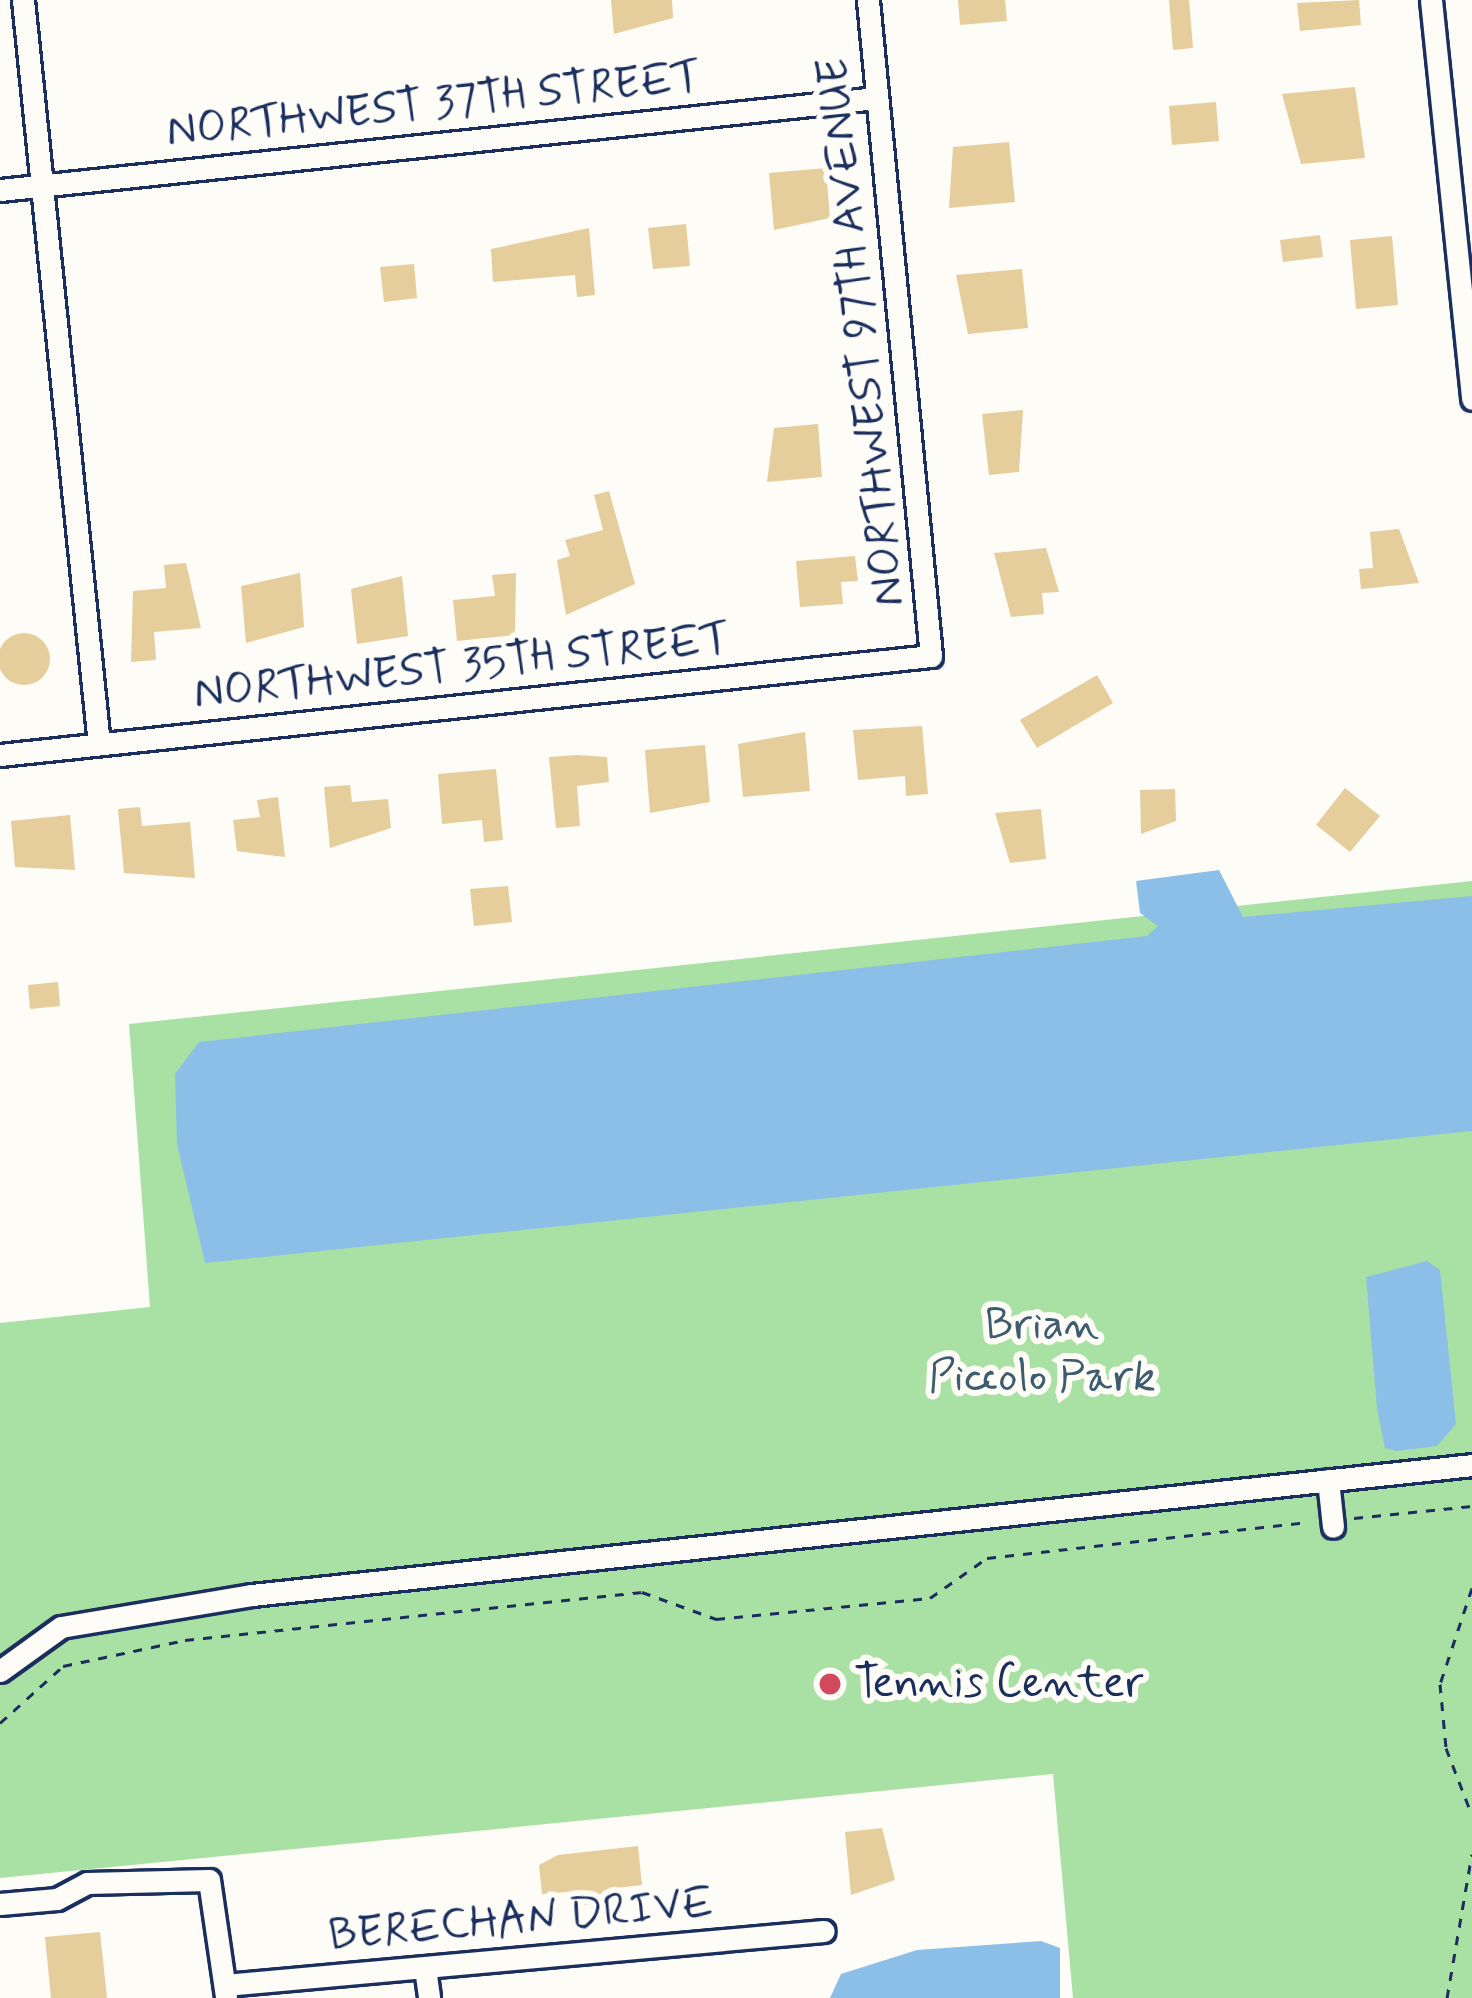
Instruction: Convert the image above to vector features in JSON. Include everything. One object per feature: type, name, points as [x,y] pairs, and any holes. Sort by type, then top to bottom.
[{"type":"street","points":[[23,0],[99,744]]},
{"type":"street","name":"NORTHWEST 97TH AVENUE","points":[[868,0],[932,656]]},
{"type":"street","points":[[1432,0],[1472,399]]},
{"type":"street","name":"NORTHWEST 37TH STREET","points":[[0,190],[877,98]]},
{"type":"street","name":"NORTHWEST 35TH STREET","points":[[0,754],[932,656]]},
{"type":"street","points":[[0,1671],[61,1627],[272,1592],[1472,1466]]},
{"type":"street","points":[[1328,1480],[1333,1523]]},
{"type":"street","points":[[0,1904],[193,1874],[217,1890],[226,1992]]},
{"type":"street","name":"BERECHAN DRIVE","points":[[226,1992],[425,1968],[824,1931]]},
{"type":"street","points":[[425,1968],[429,1998]]},
{"type":"path","points":[[0,1723],[63,1666],[185,1640],[642,1592],[716,1618],[930,1598],[987,1558],[1472,1506]]},
{"type":"path","points":[[1472,1588],[1440,1684],[1446,1748],[1472,1815]]},
{"type":"path","points":[[1447,1998],[1472,1854]]},
{"type":"green space","name":"Brian Piccolo Park","points":[[1472,881],[1472,1998],[1073,1998],[1053,1774],[0,1878],[0,1323],[150,1307],[129,1024]]},
{"type":"water","points":[[1219,870],[1243,917],[1472,896],[1472,1131],[205,1263],[177,1144],[175,1074],[199,1042],[1147,936],[1158,926],[1140,913],[1136,881]]},
{"type":"water","points":[[1427,1261],[1440,1270],[1456,1424],[1437,1446],[1396,1451],[1385,1448],[1377,1409],[1366,1277]]},
{"type":"water","points":[[1041,1941],[1060,1948],[1060,1998],[830,1998],[841,1974],[917,1950]]},
{"type":"building","points":[[611,0],[672,0],[673,18],[614,34]]},
{"type":"building","points":[[958,0],[1005,0],[1007,21],[960,25]]},
{"type":"building","points":[[1169,0],[1189,0],[1193,48],[1173,50]]},
{"type":"building","points":[[1359,0],[1361,25],[1300,31],[1297,3]]},
{"type":"building","points":[[1355,87],[1365,158],[1301,164],[1282,94]]},
{"type":"building","points":[[1216,102],[1219,141],[1172,145],[1169,106]]},
{"type":"building","points":[[1009,142],[1015,202],[949,208],[953,147]]},
{"type":"building","points":[[826,168],[830,218],[774,230],[769,173]]},
{"type":"building","points":[[686,224],[690,266],[653,269],[648,228]]},
{"type":"building","points":[[589,228],[595,295],[577,297],[575,275],[493,282],[491,249]]},
{"type":"building","points":[[1320,235],[1323,257],[1283,262],[1280,240]]},
{"type":"building","points":[[1392,236],[1398,305],[1356,309],[1350,240]]},
{"type":"building","points":[[414,264],[417,298],[384,302],[380,267]]},
{"type":"building","points":[[1022,269],[1028,328],[968,334],[956,275]]},
{"type":"building","points":[[1023,410],[1019,472],[989,475],[982,414]]},
{"type":"building","points":[[818,424],[822,477],[767,482],[774,428]]},
{"type":"building","points":[[609,491],[635,584],[566,615],[557,560],[570,556],[565,540],[603,530],[594,495]]},
{"type":"building","points":[[1399,529],[1419,583],[1361,589],[1359,569],[1373,568],[1370,532]]},
{"type":"building","points":[[1046,548],[1059,592],[1042,593],[1044,614],[1011,617],[994,553]]},
{"type":"building","points":[[855,556],[858,581],[841,582],[843,604],[800,607],[796,561]]},
{"type":"building","points":[[186,563],[201,628],[154,632],[156,660],[131,662],[133,591],[166,588],[164,565]]},
{"type":"building","points":[[300,573],[304,627],[246,643],[241,586]]},
{"type":"building","points":[[516,573],[515,635],[457,641],[453,600],[495,596],[492,575]]},
{"type":"building","points":[[402,576],[408,636],[357,644],[351,589]]},
{"type":"building","points":[[24,633],[42,641],[50,659],[42,677],[24,685],[6,677],[-2,659],[6,641]]},
{"type":"building","points":[[1097,675],[1113,703],[1037,748],[1020,720]]},
{"type":"building","points":[[922,726],[928,794],[906,796],[905,776],[858,780],[853,730]]},
{"type":"building","points":[[805,732],[810,791],[743,797],[738,744]]},
{"type":"building","points":[[705,745],[710,802],[650,813],[645,750]]},
{"type":"building","points":[[549,757],[607,757],[609,782],[577,786],[580,826],[556,828]]},
{"type":"building","points":[[496,769],[503,840],[484,842],[482,820],[442,824],[438,774]]},
{"type":"building","points":[[350,785],[352,802],[388,799],[391,828],[330,848],[324,787]]},
{"type":"building","points":[[1345,788],[1380,816],[1350,852],[1316,825]]},
{"type":"building","points":[[1175,789],[1176,821],[1141,834],[1140,790]]},
{"type":"building","points":[[278,797],[285,857],[237,851],[233,820],[260,817],[257,800]]},
{"type":"building","points":[[140,807],[142,826],[190,822],[195,878],[124,873],[118,809]]},
{"type":"building","points":[[1041,809],[1046,859],[1010,863],[995,813]]},
{"type":"building","points":[[70,815],[75,870],[15,867],[11,821]]},
{"type":"building","points":[[508,886],[512,922],[474,926],[470,889]]},
{"type":"building","points":[[58,982],[60,1006],[30,1009],[28,985]]},
{"type":"building","points":[[882,1828],[895,1880],[851,1895],[845,1832]]},
{"type":"building","points":[[638,1846],[642,1885],[617,1888],[618,1901],[569,1907],[567,1892],[542,1894],[539,1865],[558,1855]]},
{"type":"building","points":[[100,1932],[107,1998],[51,1998],[45,1937]]},
{"type":"place","name":"Tennis Center","points":[[830,1684]]}]
